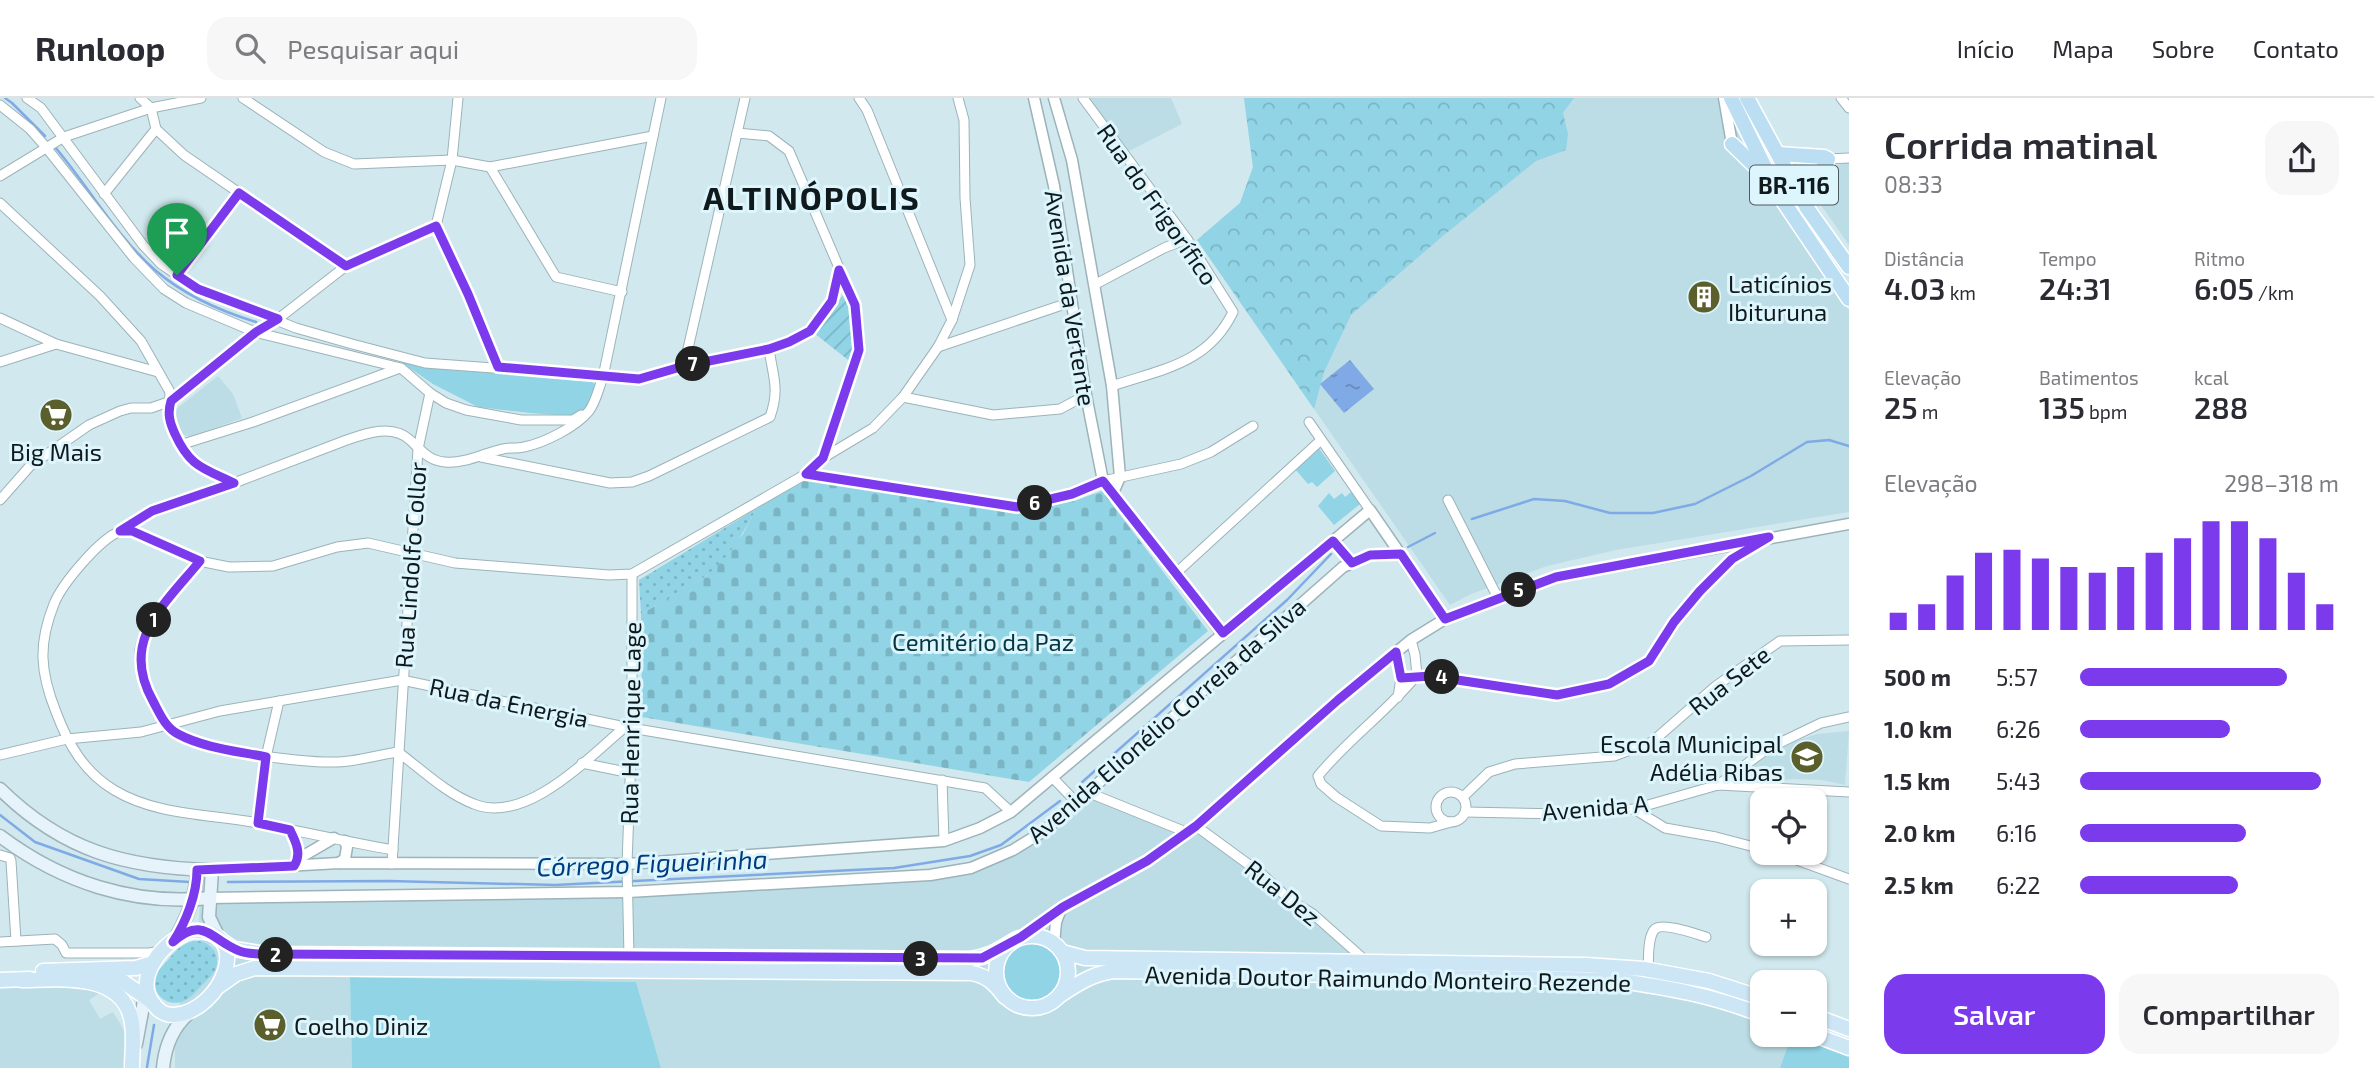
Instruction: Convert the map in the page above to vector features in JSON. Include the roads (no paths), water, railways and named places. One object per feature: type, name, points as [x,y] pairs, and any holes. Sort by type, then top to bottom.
[{"type":"highway","name":"BR-116","points":[[1731,98],[1777,192],[1849,299]]},
{"type":"highway","name":"BR-116","points":[[1747,98],[1807,208],[1849,267]]},
{"type":"highway","points":[[1732,144],[1765,176],[1777,192]]},
{"type":"highway","points":[[1778,154],[1828,159],[1813,179],[1807,208]]},
{"type":"main road","points":[[0,789],[44,826],[89,850],[138,865],[212,870],[208,909],[211,925],[228,960],[226,973],[219,986],[175,1029],[167,1047],[163,1068]]},
{"type":"main road","points":[[0,836],[55,872],[118,894],[178,901],[210,898]]},
{"type":"main road","points":[[170,945],[180,930],[191,900],[197,870]]},
{"type":"main road","points":[[132,1068],[147,993],[147,976],[153,962],[180,935],[195,930],[211,932],[234,949],[267,954],[970,959],[994,953],[1015,940]]},
{"type":"main road","name":"Avenida Doutor Raimundo Monteiro Rezende","points":[[1015,940],[1032,936],[1044,938],[1058,948],[1086,958],[1586,965],[1648,970],[1709,981],[1750,994]]},
{"type":"main road","points":[[1005,997],[999,988],[995,968],[1000,954],[1015,940]]},
{"type":"main road","points":[[1058,948],[1068,967],[1068,977],[1059,996]]},
{"type":"main road","points":[[0,971],[136,968],[153,962]]},
{"type":"main road","name":"Avenida Doutor Raimundo Monteiro Rezende","points":[[219,986],[236,974],[255,968],[971,973],[994,983],[1014,1004],[1038,1008],[1050,1004],[1084,980],[1099,973],[1113,971],[1615,980],[1675,989],[1723,1000],[1750,1010]]},
{"type":"main road","points":[[0,980],[115,979],[147,993],[159,1011],[168,1015],[189,1013]]},
{"type":"main road","points":[[21,980],[92,982],[120,997],[133,1027],[132,1068]]},
{"type":"main road","points":[[1827,1021],[1849,1029]]},
{"type":"main road","points":[[1827,1040],[1849,1048]]},
{"type":"street","points":[[27,98],[41,108],[144,244],[162,264],[198,289],[315,334],[425,363],[639,379],[684,366],[769,349],[810,331],[832,301],[839,270]]},
{"type":"street","points":[[140,98],[151,108],[156,129],[184,155],[346,266]]},
{"type":"street","points":[[0,176],[45,146],[64,137],[151,108],[201,98]]},
{"type":"street","points":[[243,98],[324,152],[348,163],[452,160],[490,167],[653,136]]},
{"type":"street","points":[[458,98],[452,160],[436,226],[498,367]]},
{"type":"street","points":[[393,850],[258,823],[153,806],[114,790],[93,774],[66,739],[50,697],[42,664],[44,633],[57,597],[87,558],[120,531],[152,511],[372,433],[397,432],[409,439],[418,449],[436,460],[445,462],[524,447],[573,427],[590,410],[603,377],[661,98]]},
{"type":"street","points":[[684,366],[745,98]]},
{"type":"street","points":[[859,98],[867,110],[952,320]]},
{"type":"street","points":[[120,531],[132,531],[200,561],[229,567],[261,568],[291,562],[337,547],[368,543],[455,563],[609,575],[632,574],[806,474],[823,458],[873,428],[903,397],[938,347],[952,320],[970,265],[964,120],[958,98]]},
{"type":"street","name":"Avenida da Vertente","points":[[1034,98],[1054,186],[1086,395],[1103,481],[1223,633]]},
{"type":"street","name":"Avenida da Vertente","points":[[1054,98],[1072,160],[1112,386],[1120,477],[1112,495]]},
{"type":"street","name":"Rua do Frigorífico","points":[[1083,98],[1188,239],[1233,312],[1212,344],[1190,359],[1112,386]]},
{"type":"street","points":[[1724,98],[1732,144]]},
{"type":"street","points":[[1841,98],[1849,108]]},
{"type":"street","points":[[0,105],[30,129],[45,146],[134,258],[164,289],[186,303],[256,332],[401,368],[430,393],[446,403],[466,410],[521,420],[573,420],[590,410]]},
{"type":"street","points":[[104,194],[156,129]]},
{"type":"street","points":[[737,133],[769,136],[789,150],[855,305],[859,350],[823,458]]},
{"type":"street","points":[[1828,159],[1849,158]]},
{"type":"street","points":[[490,167],[556,277],[622,292]]},
{"type":"street","points":[[177,275],[239,193]]},
{"type":"street","points":[[0,203],[122,319],[141,341],[170,392],[169,418],[180,445],[191,461],[234,483]]},
{"type":"street","points":[[0,500],[30,466],[89,425],[120,411],[152,408],[171,401],[256,332],[278,319],[346,266],[436,226]]},
{"type":"street","points":[[1094,285],[1164,248],[1188,239]]},
{"type":"street","points":[[938,347],[1071,302]]},
{"type":"street","points":[[0,318],[56,344],[158,372]]},
{"type":"street","points":[[0,362],[56,344]]},
{"type":"street","points":[[478,456],[610,484],[632,482],[649,476],[770,418],[776,400],[776,386],[769,349]]},
{"type":"street","points":[[180,445],[253,422],[401,368]]},
{"type":"street","name":"Rua Lindolfo Collor","points":[[392,864],[418,449],[430,393]]},
{"type":"street","points":[[903,397],[993,415],[1060,409],[1086,395]]},
{"type":"street","points":[[1309,422],[1445,619]]},
{"type":"street","points":[[806,474],[1017,507],[1072,494],[1103,481],[1181,464],[1211,452],[1252,426]]},
{"type":"street","points":[[1175,574],[1321,440]]},
{"type":"street","points":[[1448,500],[1498,598]]},
{"type":"street","name":"Avenida Elionélio Correia da Silva","points":[[212,870],[296,863],[627,864],[944,841],[980,828],[1011,812],[1370,510]]},
{"type":"street","points":[[1015,940],[1063,907],[1147,861],[1196,826],[1338,700],[1411,640],[1445,619],[1556,577],[1849,524]]},
{"type":"street","points":[[1401,678],[1417,675],[1557,695],[1609,684],[1649,661],[1674,622],[1700,591],[1732,559],[1769,537]]},
{"type":"street","points":[[1333,541],[1352,563]]},
{"type":"street","name":"Avenida Elionélio Correia da Silva","points":[[210,898],[628,892],[930,875],[971,868],[1013,850],[1044,831],[1343,567],[1370,555],[1401,554]]},
{"type":"street","points":[[200,561],[157,615],[140,649],[142,675],[150,696],[167,726],[183,737],[266,757],[337,762],[398,752],[466,800],[482,807],[496,809],[516,807],[531,800],[629,727]]},
{"type":"street","name":"Rua Henrique Lage","points":[[629,957],[627,864],[631,773],[629,727],[632,574]]},
{"type":"street","points":[[1411,640],[1417,675],[1398,698],[1338,751],[1318,776],[1321,784],[1336,797],[1381,826],[1430,828],[1451,822],[1460,819],[1466,804],[1459,793],[1449,791],[1437,800],[1438,815],[1451,822]]},
{"type":"street","name":"Rua Sete","points":[[1463,797],[1489,772],[1515,764],[1614,755],[1652,742],[1716,686],[1780,641],[1849,640]]},
{"type":"street","points":[[1396,652],[1401,678],[1398,698]]},
{"type":"street","name":"Rua da Energia","points":[[0,755],[66,739],[141,732],[220,711],[402,680],[629,727],[985,788],[1011,812]]},
{"type":"street","points":[[258,823],[266,757],[279,701]]},
{"type":"street","points":[[1718,785],[1767,749],[1821,723],[1849,717]]},
{"type":"street","points":[[582,764],[631,773]]},
{"type":"street","points":[[1052,777],[1076,802]]},
{"type":"street","points":[[942,780],[944,841]]},
{"type":"street","name":"Avenida A","points":[[1465,812],[1565,814],[1634,809],[1718,785],[1849,792]]},
{"type":"street","points":[[1087,792],[1186,832]]},
{"type":"street","points":[[1634,809],[1665,828],[1750,846]]},
{"type":"street","name":"Rua Dez","points":[[1196,826],[1264,875],[1290,900],[1313,914],[1366,961]]},
{"type":"street","points":[[290,830],[297,846],[296,863]]},
{"type":"street","points":[[296,863],[339,839]]},
{"type":"street","points":[[339,839],[346,853],[345,859],[339,863]]},
{"type":"street","points":[[0,855],[10,858],[11,861],[16,941]]},
{"type":"street","points":[[1811,865],[1849,879]]},
{"type":"street","points":[[1058,948],[1056,922],[1063,907]]},
{"type":"street","points":[[1648,970],[1651,937],[1655,930],[1662,926],[1706,937]]},
{"type":"street","points":[[0,942],[55,939],[66,953],[159,953],[170,945]]},
{"type":"street","points":[[134,954],[150,958],[153,962]]},
{"type":"water","points":[[1350,360],[1374,389],[1344,413],[1320,384]]},
{"type":"waterway","points":[[5,98],[45,136]]},
{"type":"waterway","points":[[55,147],[127,242],[155,270],[203,301],[256,322]]},
{"type":"waterway","name":"Córrego Figueirinha","points":[[1472,519],[1534,499],[1565,501],[1610,513],[1653,513],[1695,504],[1751,476],[1807,442],[1829,440],[1849,446]]},
{"type":"waterway","name":"Córrego Figueirinha","points":[[1408,547],[1435,533]]},
{"type":"waterway","name":"Córrego Figueirinha","points":[[1080,784],[1287,600],[1331,554]]},
{"type":"waterway","name":"Córrego Figueirinha","points":[[228,882],[389,881],[555,885],[894,868],[970,856],[1001,845],[1060,801]]},
{"type":"waterway","name":"Córrego Figueirinha","points":[[0,815],[35,842],[139,879],[190,882]]},
{"type":"waterway","name":"Córrego Figueirinha","points":[[147,1067],[154,1025]]},
{"type":"place","name":"Laticínios Ibituruna","points":[[1704,297]]},
{"type":"place","name":"Big Mais","points":[[56,415]]},
{"type":"place","name":"Escola Municipal Adélia Ribas","points":[[1807,757]]},
{"type":"place","name":"Coelho Diniz","points":[[270,1025]]},
{"type":"district","name":"ALTINÓPOLIS","points":[[812,197]]},
{"type":"park label","name":"Cemitério da Paz","points":[[983,641]]}]
